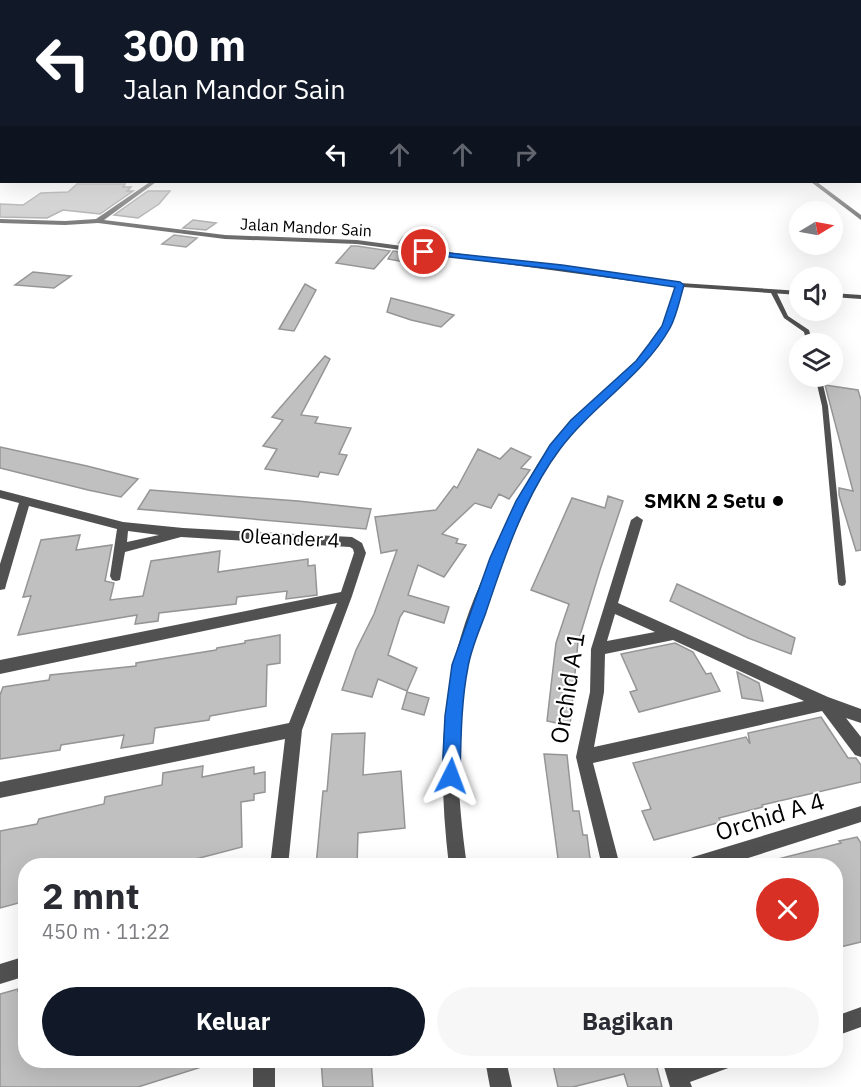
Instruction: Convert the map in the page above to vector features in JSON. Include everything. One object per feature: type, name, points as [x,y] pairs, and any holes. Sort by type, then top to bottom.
[{"type":"street","points":[[98,220],[152,183]]},
{"type":"street","points":[[816,183],[861,218]]},
{"type":"street","name":"Jalan Mandor Sain","points":[[0,221],[65,223],[98,220],[225,237],[357,242],[680,285],[789,292]]},
{"type":"street","points":[[457,858],[450,796],[454,716],[460,665],[497,558],[522,501],[554,448],[575,423],[639,363],[666,327],[680,285]]},
{"type":"street","points":[[843,296],[861,297]]},
{"type":"street","name":"Oleander 4","points":[[0,494],[123,526],[183,533],[352,542],[358,546],[360,553],[346,596],[294,730],[280,858]]},
{"type":"street","points":[[0,585],[26,501]]},
{"type":"street","name":"Orchid A 1","points":[[609,858],[584,757],[597,692],[598,649],[637,520]]},
{"type":"street","points":[[116,576],[123,526]]},
{"type":"street","points":[[119,549],[183,533]]},
{"type":"street","points":[[0,667],[346,596]]},
{"type":"street","points":[[612,606],[825,703],[861,716]]},
{"type":"street","points":[[598,649],[675,634]]},
{"type":"street","points":[[825,703],[861,749]]},
{"type":"street","points":[[584,757],[825,703]]},
{"type":"street","points":[[0,790],[294,730]]},
{"type":"street","name":"Orchid A 4","points":[[719,858],[861,814]]},
{"type":"street","points":[[0,974],[18,968]]},
{"type":"street","points":[[264,1068],[264,1087]]},
{"type":"street","points":[[497,1068],[501,1087]]},
{"type":"street","points":[[676,1074],[697,1068]]},
{"type":"lane","points":[[773,291],[786,317],[807,333]]},
{"type":"lane","points":[[821,387],[825,406],[842,582]]},
{"type":"building","points":[[77,184],[125,184],[123,187],[131,187],[127,191],[133,191],[100,214],[63,210],[47,218],[0,217],[0,204],[23,205],[41,193],[68,192]]},
{"type":"building","points":[[148,191],[170,191],[159,204],[138,218],[114,215]]},
{"type":"building","points":[[193,220],[216,223],[206,230],[183,228]]},
{"type":"building","points":[[174,235],[197,238],[186,247],[162,244]]},
{"type":"building","points":[[403,237],[430,240],[426,247],[399,243]]},
{"type":"building","points":[[351,246],[390,251],[374,269],[336,263]]},
{"type":"building","points":[[393,251],[421,255],[416,264],[388,259]]},
{"type":"building","points":[[33,272],[71,276],[54,288],[15,285]]},
{"type":"building","points":[[305,284],[316,290],[294,331],[279,329]]},
{"type":"building","points":[[391,298],[454,315],[441,327],[411,320],[387,312]]},
{"type":"building","points":[[325,356],[330,359],[301,415],[318,417],[315,423],[351,428],[339,454],[347,455],[338,475],[320,472],[318,477],[265,469],[277,449],[263,446],[283,420],[272,417]]},
{"type":"building","points":[[826,387],[858,390],[861,400],[861,550],[856,551],[839,495],[839,488],[853,491]]},
{"type":"building","points":[[0,447],[138,479],[121,497],[88,490],[0,468]]},
{"type":"building","points":[[511,448],[531,457],[521,468],[530,470],[509,499],[499,494],[491,508],[475,503],[442,534],[458,539],[456,543],[466,545],[444,577],[418,565],[408,595],[449,607],[444,623],[404,611],[400,617],[388,655],[417,668],[407,691],[378,679],[372,697],[342,690],[356,650],[374,614],[397,550],[381,553],[375,517],[436,510],[454,486],[457,488],[478,449],[500,459]]},
{"type":"building","points":[[150,490],[371,509],[366,529],[138,509]]},
{"type":"building","points":[[608,496],[623,501],[578,642],[570,726],[547,721],[556,643],[569,604],[531,590],[572,498],[605,508]]},
{"type":"building","points":[[80,535],[76,550],[112,545],[105,581],[114,583],[110,600],[143,596],[151,561],[220,551],[218,572],[308,559],[308,566],[315,565],[317,595],[286,599],[287,591],[237,597],[236,604],[159,613],[158,621],[135,624],[137,615],[18,635],[31,596],[23,597],[41,540]]},
{"type":"building","points":[[677,584],[795,638],[791,654],[748,638],[670,601]]},
{"type":"building","points":[[280,635],[280,663],[267,665],[266,706],[210,716],[209,720],[155,728],[153,743],[121,748],[124,735],[61,745],[60,750],[0,759],[0,695],[3,687],[49,680],[50,675],[136,666],[136,663],[216,650],[245,643],[245,641]]},
{"type":"building","points":[[675,643],[693,652],[706,674],[711,673],[720,691],[639,712],[630,692],[637,690],[621,654]]},
{"type":"building","points":[[737,672],[759,683],[763,701],[742,698]]},
{"type":"building","points":[[407,692],[429,698],[424,715],[402,709]]},
{"type":"building","points":[[821,717],[848,758],[856,758],[861,765],[861,782],[762,805],[763,807],[719,818],[721,822],[654,840],[642,811],[651,809],[633,763],[746,737],[750,744],[748,733]]},
{"type":"building","points":[[365,733],[363,775],[401,771],[405,828],[358,833],[357,858],[317,858],[323,791],[327,791],[332,734]]},
{"type":"building","points":[[544,754],[567,755],[573,811],[579,811],[583,835],[587,835],[590,858],[558,858]]},
{"type":"building","points":[[203,766],[202,777],[254,767],[254,774],[265,772],[265,792],[254,794],[254,800],[241,802],[242,847],[200,858],[18,858],[18,903],[0,908],[0,831],[37,824],[39,819],[104,804],[105,797],[162,785],[163,773]]},
{"type":"building","points":[[857,837],[861,843],[861,942],[843,946],[843,858],[782,858],[841,843],[839,841]]},
{"type":"building","points":[[18,989],[18,1068],[198,1068],[138,1087],[0,1087],[0,994]]},
{"type":"building","points":[[322,1068],[372,1068],[373,1087],[323,1087]]},
{"type":"building","points":[[554,1068],[657,1068],[662,1087],[628,1087],[624,1074],[573,1087],[558,1087]]},
{"type":"place","name":"SMKN 2 Setu","points":[[778,501]]},
{"type":"route","points":[[424,252],[562,267],[680,285],[666,327],[653,346],[639,363],[575,423],[554,448],[522,501],[497,558],[460,665],[454,716],[451,776]]}]
